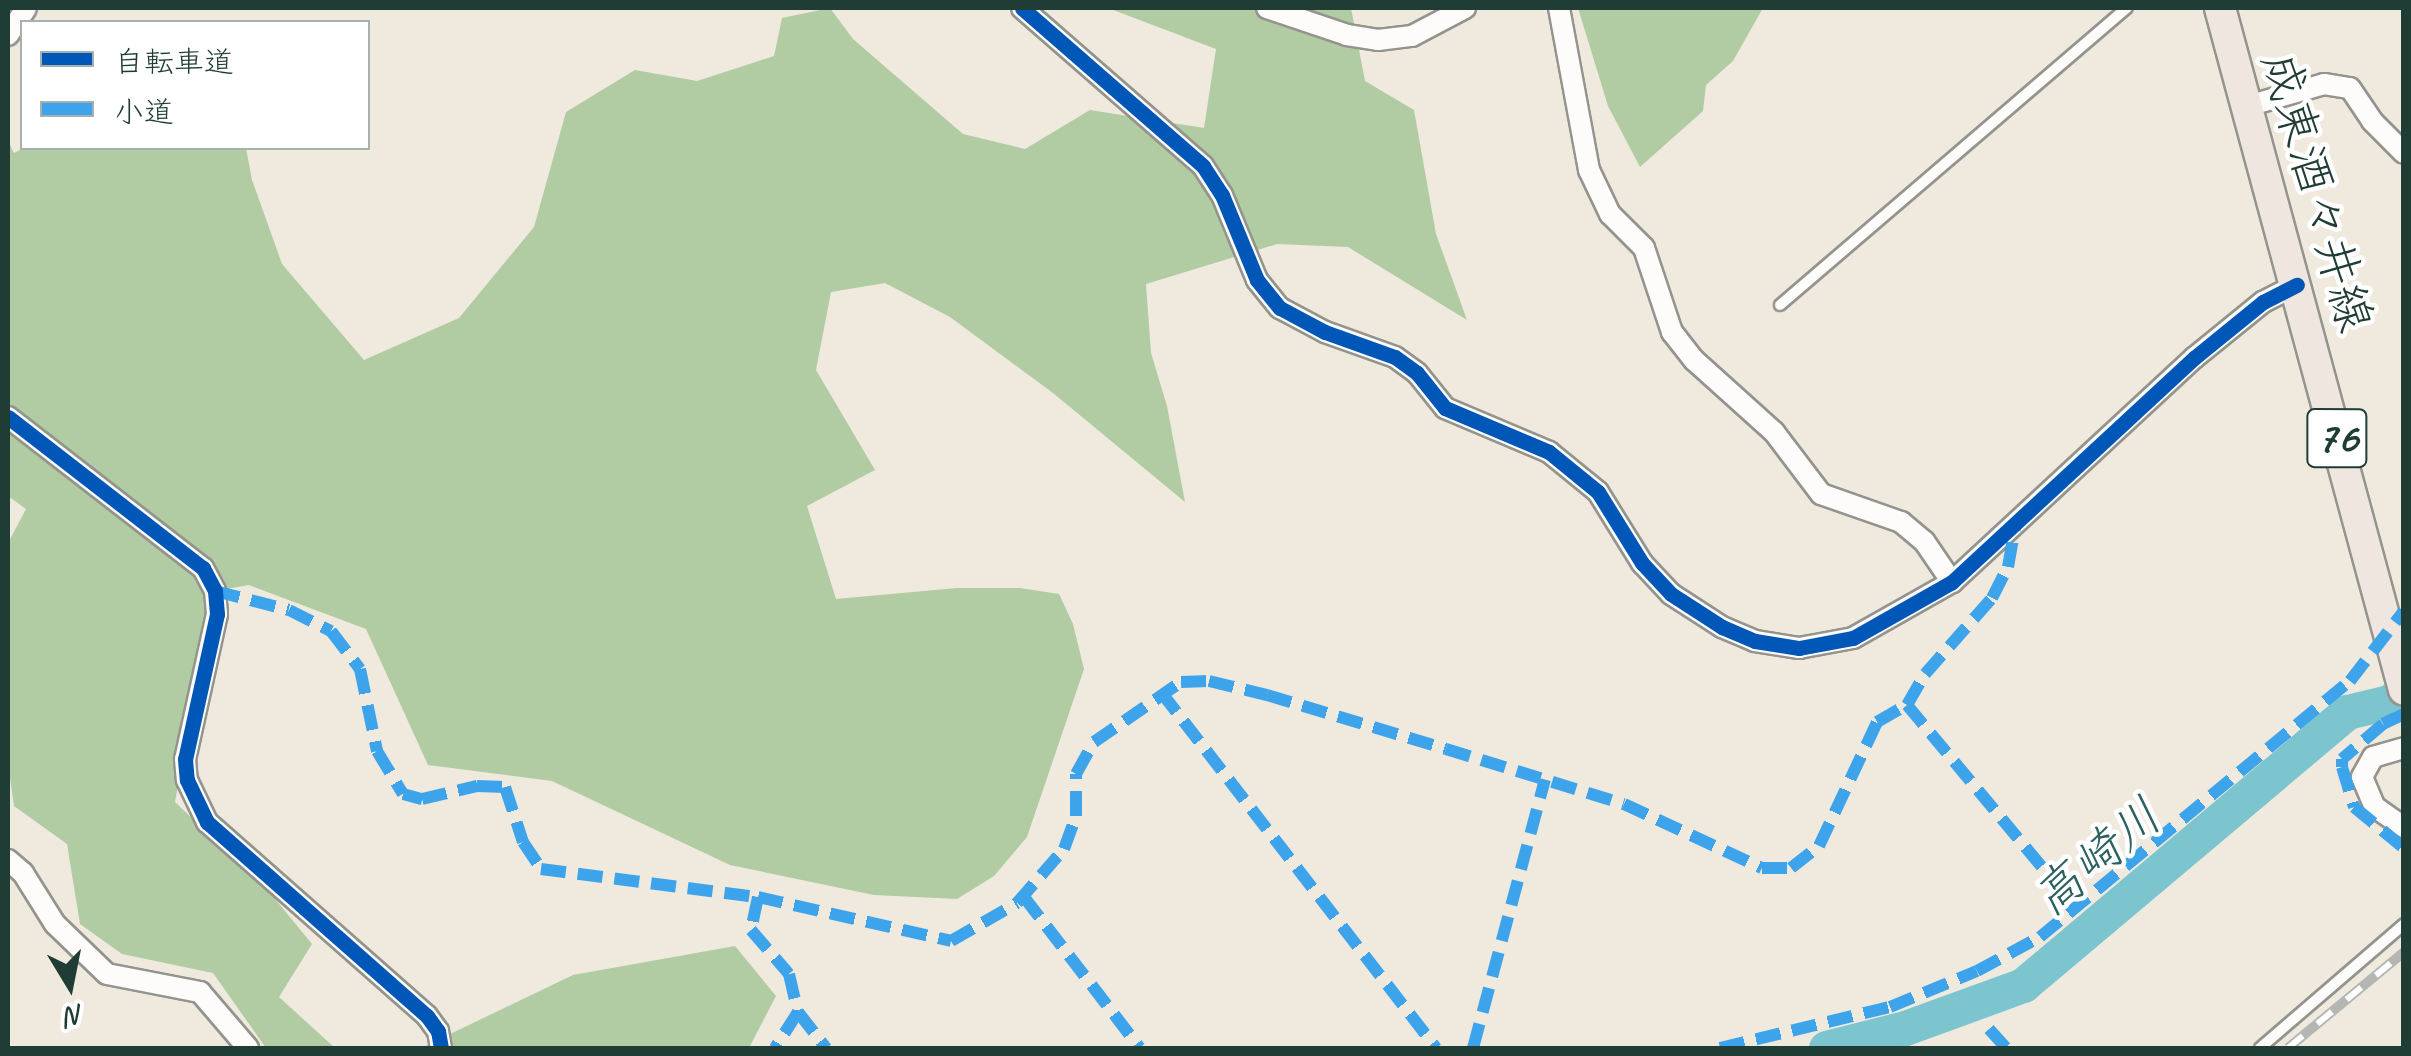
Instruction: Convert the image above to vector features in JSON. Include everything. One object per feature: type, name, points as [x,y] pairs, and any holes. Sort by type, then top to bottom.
[{"type":"main road","name":"成東酒々井線","points":[[2220,8],[2404,690]]},
{"type":"street","points":[[8,35],[26,8]]},
{"type":"street","points":[[1022,8],[1203,166],[1222,195],[1257,280],[1280,308],[1324,332],[1395,357],[1418,373],[1446,408],[1550,452],[1584,476],[1642,563],[1671,594],[1722,627],[1756,641],[1798,648],[1853,638],[1952,582],[2194,358],[2263,302],[2297,285]]},
{"type":"street","points":[[1266,8],[1347,35],[1378,40],[1412,36],[1465,8]]},
{"type":"street","points":[[1559,8],[1589,170],[1610,214],[1644,248],[1672,332],[1694,360],[1774,432],[1821,494],[1902,522],[1924,541],[1952,582]]},
{"type":"street","points":[[2244,108],[2324,84],[2350,88],[2372,121],[2404,153]]},
{"type":"street","points":[[8,417],[203,568],[215,591],[217,614],[186,759],[187,780],[207,822],[426,1016],[438,1031],[441,1048]]},
{"type":"street","points":[[2404,748],[2373,757],[2362,776],[2368,798],[2404,828]]},
{"type":"street","points":[[8,860],[24,873],[55,924],[107,974],[200,992],[248,1048]]},
{"type":"lane","points":[[1780,305],[2127,8]]},
{"type":"lane","points":[[2260,1048],[2404,924]]},
{"type":"green space","points":[[830,8],[853,39],[963,134],[1025,149],[1090,110],[1204,128],[1216,49],[1108,8],[1351,8],[1365,81],[1414,110],[1436,234],[1467,320],[1348,247],[1277,244],[1146,284],[1151,353],[1167,406],[1185,502],[1053,393],[950,317],[885,283],[831,292],[816,370],[875,470],[807,506],[836,599],[957,588],[1020,588],[1059,594],[1073,624],[1084,669],[1027,837],[994,876],[957,899],[874,895],[730,865],[552,781],[428,765],[366,629],[249,585],[215,591],[175,802],[271,894],[312,944],[279,997],[335,1048],[266,1048],[213,973],[122,954],[80,924],[67,844],[14,806],[8,764],[8,543],[26,509],[8,496],[8,141],[14,153],[246,150],[252,180],[282,264],[364,360],[459,318],[534,227],[566,112],[635,70],[697,81],[774,56],[782,18]]},
{"type":"green space","points":[[1578,8],[1763,8],[1733,61],[1706,85],[1703,111],[1640,167],[1608,106]]},
{"type":"green space","points":[[735,946],[776,996],[749,1048],[421,1048],[573,975]]},
{"type":"waterway","name":"高崎川","points":[[1826,1048],[1905,1028],[2023,985],[2347,712],[2389,702],[2404,691]]},
{"type":"railway","points":[[2288,1048],[2404,952]]},
{"type":"marked path","points":[[215,591],[289,610],[331,631],[360,669],[377,751],[403,794],[422,799],[477,786],[505,787],[523,842],[541,869],[758,897],[951,941],[1017,903],[1064,849],[1076,816],[1076,774],[1094,742],[1181,682],[1209,681],[1267,695],[1446,749],[1624,804],[1762,868],[1791,868],[1819,846],[1877,722],[1907,705],[1925,674],[1992,598],[2008,567],[2015,528]]},
{"type":"marked path","points":[[1720,1048],[1890,1007],[1977,971],[2040,937],[2350,681],[2404,611]]},
{"type":"marked path","points":[[1161,692],[1436,1048]]},
{"type":"marked path","points":[[1907,705],[2077,909]]},
{"type":"marked path","points":[[2404,714],[2383,724],[2342,759],[2354,807],[2404,848]]},
{"type":"marked path","points":[[1473,1048],[1545,780]]},
{"type":"marked path","points":[[758,897],[751,930],[789,974],[798,1012],[775,1048]]},
{"type":"marked path","points":[[1024,897],[1140,1048]]},
{"type":"marked path","points":[[798,1012],[826,1048]]},
{"type":"marked path","points":[[1989,1029],[2006,1048]]},
{"type":"cycle path","points":[[1022,8],[1203,166],[1222,195],[1257,280],[1280,308],[1325,332],[1395,357],[1417,373],[1445,408],[1549,452],[1598,492],[1642,563],[1671,594],[1722,627],[1755,641],[1799,648],[1853,638],[1952,582],[2194,358],[2263,302],[2297,285]]},
{"type":"cycle path","points":[[8,417],[203,568],[215,591],[217,614],[185,759],[187,780],[207,822],[427,1016],[438,1031],[441,1048]]}]
